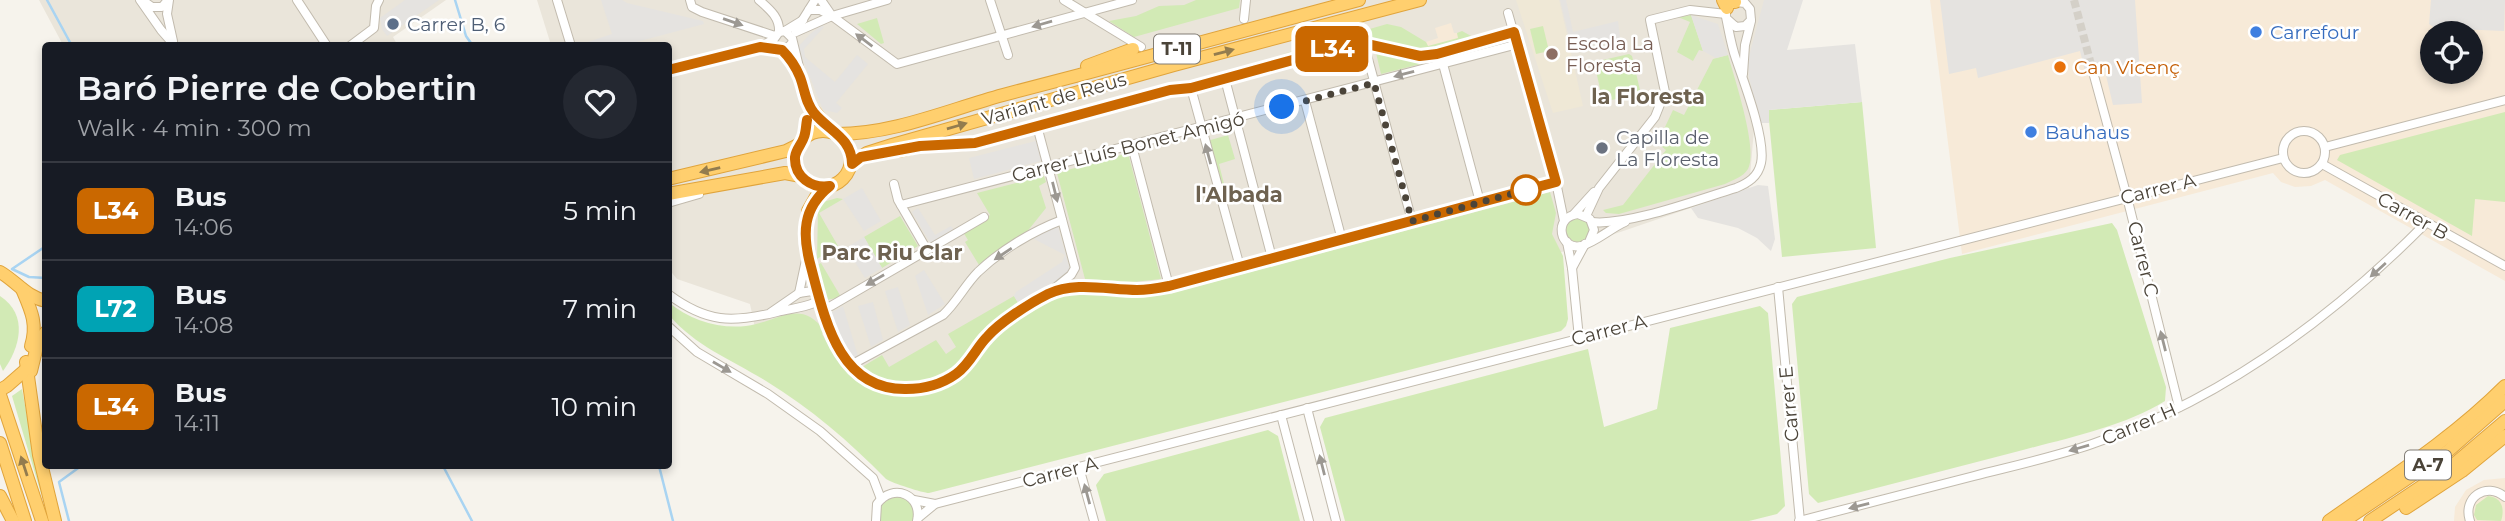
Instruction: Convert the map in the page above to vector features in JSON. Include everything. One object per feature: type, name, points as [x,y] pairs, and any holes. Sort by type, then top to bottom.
[{"type":"highway","name":"Variant de Reus","points":[[835,133],[865,134],[889,129],[994,98],[1359,0]]},
{"type":"highway","name":"Variant de Reus","points":[[856,160],[892,145],[1174,65],[1420,0]]},
{"type":"highway","points":[[994,98],[1137,48]]},
{"type":"highway","points":[[808,104],[849,148],[856,160],[920,146],[965,144]]},
{"type":"highway","points":[[808,104],[796,163],[804,179],[808,211]]},
{"type":"highway","name":"T-11","points":[[672,178],[786,151],[817,132],[835,133]]},
{"type":"highway","name":"T-11","points":[[830,186],[845,177],[856,160]]},
{"type":"highway","points":[[672,194],[711,189],[756,177],[785,173],[821,187],[830,186]]},
{"type":"highway","points":[[808,211],[816,197],[830,186]]},
{"type":"highway","points":[[0,272],[24,294],[40,333],[26,367],[0,392],[42,521]]},
{"type":"highway","points":[[0,278],[42,302]]},
{"type":"highway","points":[[26,367],[42,443]]},
{"type":"highway","points":[[26,367],[42,467]]},
{"type":"highway","points":[[2329,521],[2436,447],[2505,386]]},
{"type":"highway","name":"A-7","points":[[2343,521],[2448,451],[2505,401]]},
{"type":"highway","name":"A-7","points":[[2370,521],[2452,466],[2505,421]]},
{"type":"highway","points":[[2384,521],[2462,471],[2505,436]]},
{"type":"highway","points":[[0,443],[25,521]]},
{"type":"highway","points":[[42,469],[54,515]]},
{"type":"highway","points":[[47,469],[54,515]]},
{"type":"highway","points":[[0,496],[13,521]]},
{"type":"street","points":[[141,0],[158,8],[162,8],[169,0]]},
{"type":"street","points":[[141,0],[171,42]]},
{"type":"street","points":[[169,0],[167,14],[173,42]]},
{"type":"street","points":[[297,0],[324,42]]},
{"type":"street","points":[[356,42],[374,29],[379,0]]},
{"type":"street","points":[[557,0],[570,42]]},
{"type":"street","points":[[759,0],[774,14],[779,25],[780,49],[791,59],[801,78]]},
{"type":"street","points":[[672,69],[760,47],[786,49],[815,0]]},
{"type":"street","points":[[821,0],[832,16]]},
{"type":"street","points":[[691,4],[794,38],[832,16],[887,0]]},
{"type":"street","points":[[990,0],[1008,55]]},
{"type":"street","points":[[1064,0],[1137,48]]},
{"type":"street","points":[[809,10],[820,10],[832,16],[897,64],[1132,0]]},
{"type":"street","points":[[1244,19],[1246,0]]},
{"type":"street","points":[[1579,338],[1573,268],[1567,242],[1561,230],[1591,193],[1599,188],[1655,117],[1665,92],[1650,20],[1690,10],[1704,12],[1742,2],[1748,5],[1752,12],[1745,45],[1743,77]]},
{"type":"street","points":[[1728,7],[1736,27],[1745,26],[1751,20]]},
{"type":"street","points":[[1570,217],[1603,223],[1634,217],[1736,188],[1755,176],[1761,166],[1762,155],[1743,77],[1735,57],[1728,7]]},
{"type":"street","points":[[1508,13],[1556,182],[1570,217]]},
{"type":"street","points":[[760,47],[803,20]]},
{"type":"street","points":[[965,144],[1170,90],[1191,88],[1350,44],[1364,44],[1420,56],[1437,54],[1514,32]]},
{"type":"street","points":[[794,38],[808,104]]},
{"type":"street","points":[[1364,44],[1412,221]]},
{"type":"street","name":"Carrer Lluís Bonet Amigó","points":[[901,205],[1518,44]]},
{"type":"street","points":[[1443,64],[1480,202]]},
{"type":"street","name":"Carrer C","points":[[2092,72],[2127,197],[2179,407]]},
{"type":"street","points":[[1225,79],[1272,258]]},
{"type":"street","points":[[1191,88],[1240,267]]},
{"type":"street","points":[[2325,147],[2505,100]]},
{"type":"street","points":[[1305,101],[1342,240]]},
{"type":"street","points":[[807,253],[825,320],[849,366],[862,378],[877,386],[916,389],[941,383],[958,373],[986,337],[1047,295],[1071,275],[1075,268],[1037,126]]},
{"type":"street","points":[[2297,132],[2314,133],[2322,139],[2325,147],[2322,164],[2312,172],[2302,174],[2290,169],[2283,158],[2285,142],[2297,132]]},
{"type":"street","points":[[1132,146],[1169,286]]},
{"type":"street","name":"Carrer A","points":[[881,499],[894,492],[935,504],[2283,158]]},
{"type":"street","name":"Carrer B","points":[[2322,164],[2505,266]]},
{"type":"street","points":[[1047,295],[1062,289],[1139,290],[1169,286],[1556,182]]},
{"type":"street","points":[[894,184],[901,205],[927,250]]},
{"type":"street","points":[[1573,268],[1593,235],[1589,219],[1599,188]]},
{"type":"street","points":[[672,202],[711,189]]},
{"type":"street","points":[[799,293],[807,253],[808,211]]},
{"type":"street","points":[[821,309],[831,306],[984,217]]},
{"type":"street","points":[[1567,242],[1575,246],[1587,243],[1634,217]]},
{"type":"street","points":[[849,366],[943,315],[956,303],[977,274],[991,262],[1042,227],[1062,220]]},
{"type":"street","name":"Carrer H","points":[[1800,521],[2092,444],[2179,407],[2276,352],[2342,303],[2426,223]]},
{"type":"street","name":"Carrer E","points":[[1778,288],[1800,521]]},
{"type":"street","points":[[770,313],[799,293],[812,291],[818,296]]},
{"type":"street","points":[[672,298],[714,318],[744,320],[814,303],[818,296]]},
{"type":"street","points":[[672,330],[696,352],[768,394],[820,431],[873,478],[881,499],[876,509],[876,521]]},
{"type":"street","points":[[1307,408],[1336,521]]},
{"type":"street","points":[[1281,415],[1309,521]]},
{"type":"street","points":[[1079,467],[1094,521]]},
{"type":"street","points":[[2495,491],[2505,486]]},
{"type":"street","points":[[2470,521],[2468,508],[2475,496],[2488,490],[2505,497]]},
{"type":"street","points":[[914,500],[919,512],[918,519]]},
{"type":"street","name":"Carrer A","points":[[918,519],[935,504]]},
{"type":"shaded area","points":[[39,0],[446,0],[393,37],[396,42],[61,42]]},
{"type":"shaded area","name":"Carrer B, 6","points":[[405,0],[439,0],[387,36],[382,29],[380,18]]},
{"type":"shaded area","points":[[537,0],[1765,0],[1749,188],[1556,254],[896,401],[756,333],[750,304],[677,279],[672,273],[672,42],[550,42]]},
{"type":"shaded area","points":[[601,0],[622,0],[703,21],[704,24],[636,42],[588,42],[612,34]]},
{"type":"shaded area","name":"Escola La Floresta","points":[[1516,0],[1559,0],[1583,106],[1553,113]]},
{"type":"shaded area","points":[[1560,0],[1566,0],[1573,32],[1618,21],[1620,38],[1572,50]]},
{"type":"shaded area","points":[[1764,0],[1803,0],[1787,50],[1855,44],[1862,102],[1769,110],[1769,123],[1760,123],[1749,77],[1748,60]]},
{"type":"shaded area","points":[[1930,0],[2505,0],[2505,281],[2325,180],[2311,186],[2295,187],[2281,182],[2273,173],[1962,254]]},
{"type":"shaded area","points":[[1940,0],[2135,0],[2142,103],[2113,105],[2104,67],[2085,71],[2080,51],[1978,78],[1976,68],[1949,74]]},
{"type":"shaded area","points":[[2431,0],[2505,0],[2504,31],[2483,30],[2483,21],[2429,21]]},
{"type":"shaded area","points":[[1691,15],[1718,24],[1728,55],[1716,58],[1703,51]]},
{"type":"shaded area","points":[[1451,23],[1459,38],[1428,47],[1426,42],[1438,38],[1435,28]]},
{"type":"shaded area","points":[[822,25],[824,27],[804,49],[805,57],[835,82],[857,55],[868,64],[836,103],[842,108],[837,113],[824,110],[821,105],[798,47]]},
{"type":"shaded area","points":[[1036,141],[1041,161],[974,179],[969,158]]},
{"type":"shaded area","points":[[1758,185],[1768,186],[1775,239],[1771,251],[1757,238],[1738,228],[1698,218],[1691,208]]},
{"type":"shaded area","points":[[862,188],[881,221],[864,231],[843,199]]},
{"type":"shaded area","points":[[918,208],[935,235],[951,226],[954,230],[931,244],[912,212]]},
{"type":"shaded area","points":[[1058,227],[1070,270],[1020,306],[1014,296],[1016,292],[1062,262],[1065,255],[1034,239],[1037,234]]},
{"type":"shaded area","points":[[864,237],[882,268],[865,278],[846,248]]},
{"type":"shaded area","points":[[924,270],[945,304],[928,315],[915,276]]},
{"type":"shaded area","points":[[898,287],[910,325],[898,332],[885,291]]},
{"type":"shaded area","points":[[873,302],[883,340],[871,347],[858,306]]},
{"type":"shaded area","points":[[843,306],[858,356],[854,358],[831,316],[831,313]]},
{"type":"shaded area","points":[[2505,478],[2505,521],[2454,521],[2455,507],[2466,490],[2484,480]]},
{"type":"green space","points":[[1196,0],[1240,0],[1239,8],[1134,37],[1109,21],[1136,16],[1159,6],[1184,5]]},
{"type":"green space","points":[[1691,15],[1703,51],[1699,50],[1693,61],[1677,52],[1690,22],[1678,17]]},
{"type":"green space","points":[[877,18],[884,43],[881,44],[857,24]]},
{"type":"green space","points":[[1387,24],[1401,27],[1426,42],[1428,46],[1458,38],[1457,33],[1462,31],[1473,37],[1420,50],[1356,35],[1279,55]]},
{"type":"green space","points":[[1543,26],[1549,51],[1536,54],[1530,29]]},
{"type":"green space","points":[[1376,53],[1416,62],[1449,57],[1381,74]]},
{"type":"green space","points":[[1629,54],[1632,56],[1640,90],[1638,94],[1603,102],[1594,62]]},
{"type":"green space","points":[[1728,55],[1748,131],[1751,160],[1746,172],[1725,184],[1619,214],[1606,213],[1603,210],[1623,205],[1666,150],[1655,141],[1673,110],[1684,115],[1713,59]]},
{"type":"green space","points":[[1862,102],[1876,248],[1782,257],[1768,110]]},
{"type":"green space","points":[[2505,112],[2505,202],[2475,199],[2472,236],[2337,160],[2340,155]]},
{"type":"green space","points":[[1228,135],[1235,159],[1219,164],[1225,188],[1220,189],[1207,141]]},
{"type":"green space","points":[[1128,153],[1161,279],[1124,283],[1085,279],[1057,173]]},
{"type":"green space","points":[[1044,176],[1046,182],[1039,186],[1046,208],[1026,233],[979,265],[965,242],[968,240],[963,232],[990,215],[977,193]]},
{"type":"green space","points":[[1550,192],[1556,213],[1552,234],[1563,256],[1568,319],[1561,331],[929,493],[886,479],[814,414],[766,381],[702,344],[672,318],[672,305],[695,318],[736,327],[758,324],[788,314],[807,315],[825,331],[822,334],[837,358],[867,385],[889,394],[922,392],[952,381],[963,373],[998,331],[1056,294],[1075,292],[1129,297],[1172,293]]},
{"type":"green space","points":[[843,199],[819,213],[838,246],[817,259],[818,212],[823,202]]},
{"type":"green space","points":[[900,216],[918,246],[882,268],[864,237]]},
{"type":"green space","points":[[1578,218],[1589,225],[1590,230],[1583,241],[1578,242],[1567,235],[1566,230],[1573,219]]},
{"type":"green space","points":[[2112,223],[2117,230],[2166,387],[2165,401],[2132,418],[2059,441],[1818,503],[1809,494],[1792,304],[1797,297],[1950,258]]},
{"type":"green space","points":[[821,263],[841,297],[827,300],[817,265]]},
{"type":"green space","points":[[0,296],[15,312],[19,332],[14,352],[3,371],[0,364]]},
{"type":"green space","points":[[1014,296],[1020,306],[988,327],[961,361],[939,377],[898,383],[885,381],[861,369],[882,355],[889,367],[936,340],[946,354],[956,347],[948,334]]},
{"type":"green space","points":[[1760,306],[1768,313],[1785,506],[1777,514],[1749,521],[1345,521],[1320,427],[1325,418],[1588,349],[1604,427],[1657,409],[1670,328]]},
{"type":"green space","points":[[22,389],[42,497],[12,396]]},
{"type":"green space","points":[[1268,430],[1278,436],[1300,521],[1106,521],[1096,485],[1104,474]]},
{"type":"green space","points":[[901,496],[912,506],[913,521],[881,521],[880,511],[884,503]]},
{"type":"green space","points":[[2488,496],[2501,504],[2501,521],[2477,520],[2474,515],[2476,505]]},
{"type":"waterway","points":[[47,0],[70,42]]},
{"type":"waterway","points":[[455,0],[470,42]]},
{"type":"waterway","points":[[42,249],[12,269],[29,277],[42,278]]},
{"type":"waterway","points":[[69,521],[59,482],[77,469]]},
{"type":"waterway","points":[[445,469],[472,521]]},
{"type":"waterway","points":[[660,469],[673,521]]},
{"type":"tunnel","points":[[2074,0],[2093,72]]},
{"type":"bus line","name":"L34","points":[[672,69],[760,47],[782,50],[791,59],[801,78],[808,104],[814,113],[847,144],[852,164],[861,157],[920,146],[975,143],[1358,42],[1420,56],[1437,54],[1514,32],[1556,182],[1169,286],[1139,290],[1062,289],[1047,295],[986,337],[958,373],[941,383],[916,389],[896,389],[877,386],[862,378],[849,366],[821,309],[807,253],[806,225],[808,211],[816,197],[830,186],[821,187],[808,183],[797,170],[795,157],[804,139],[807,120]]},
{"type":"place","name":"Carrer B, 6","points":[[393,24]]},
{"type":"place","name":"Carrefour","points":[[2256,32]]},
{"type":"place","name":"Escola La Floresta","points":[[1552,54]]},
{"type":"place","name":"Can Vicenç","points":[[2060,67]]},
{"type":"place","name":"Bauhaus","points":[[2031,132]]},
{"type":"place","name":"Capilla de La Floresta","points":[[1602,148]]},
{"type":"district","name":"la Floresta","points":[[1648,96]]},
{"type":"district","name":"l'Albada","points":[[1239,194]]},
{"type":"district","name":"Parc Riu Clar","points":[[892,252]]},
{"type":"route","points":[[1282,107],[1374,83],[1412,221],[1526,190]]}]
